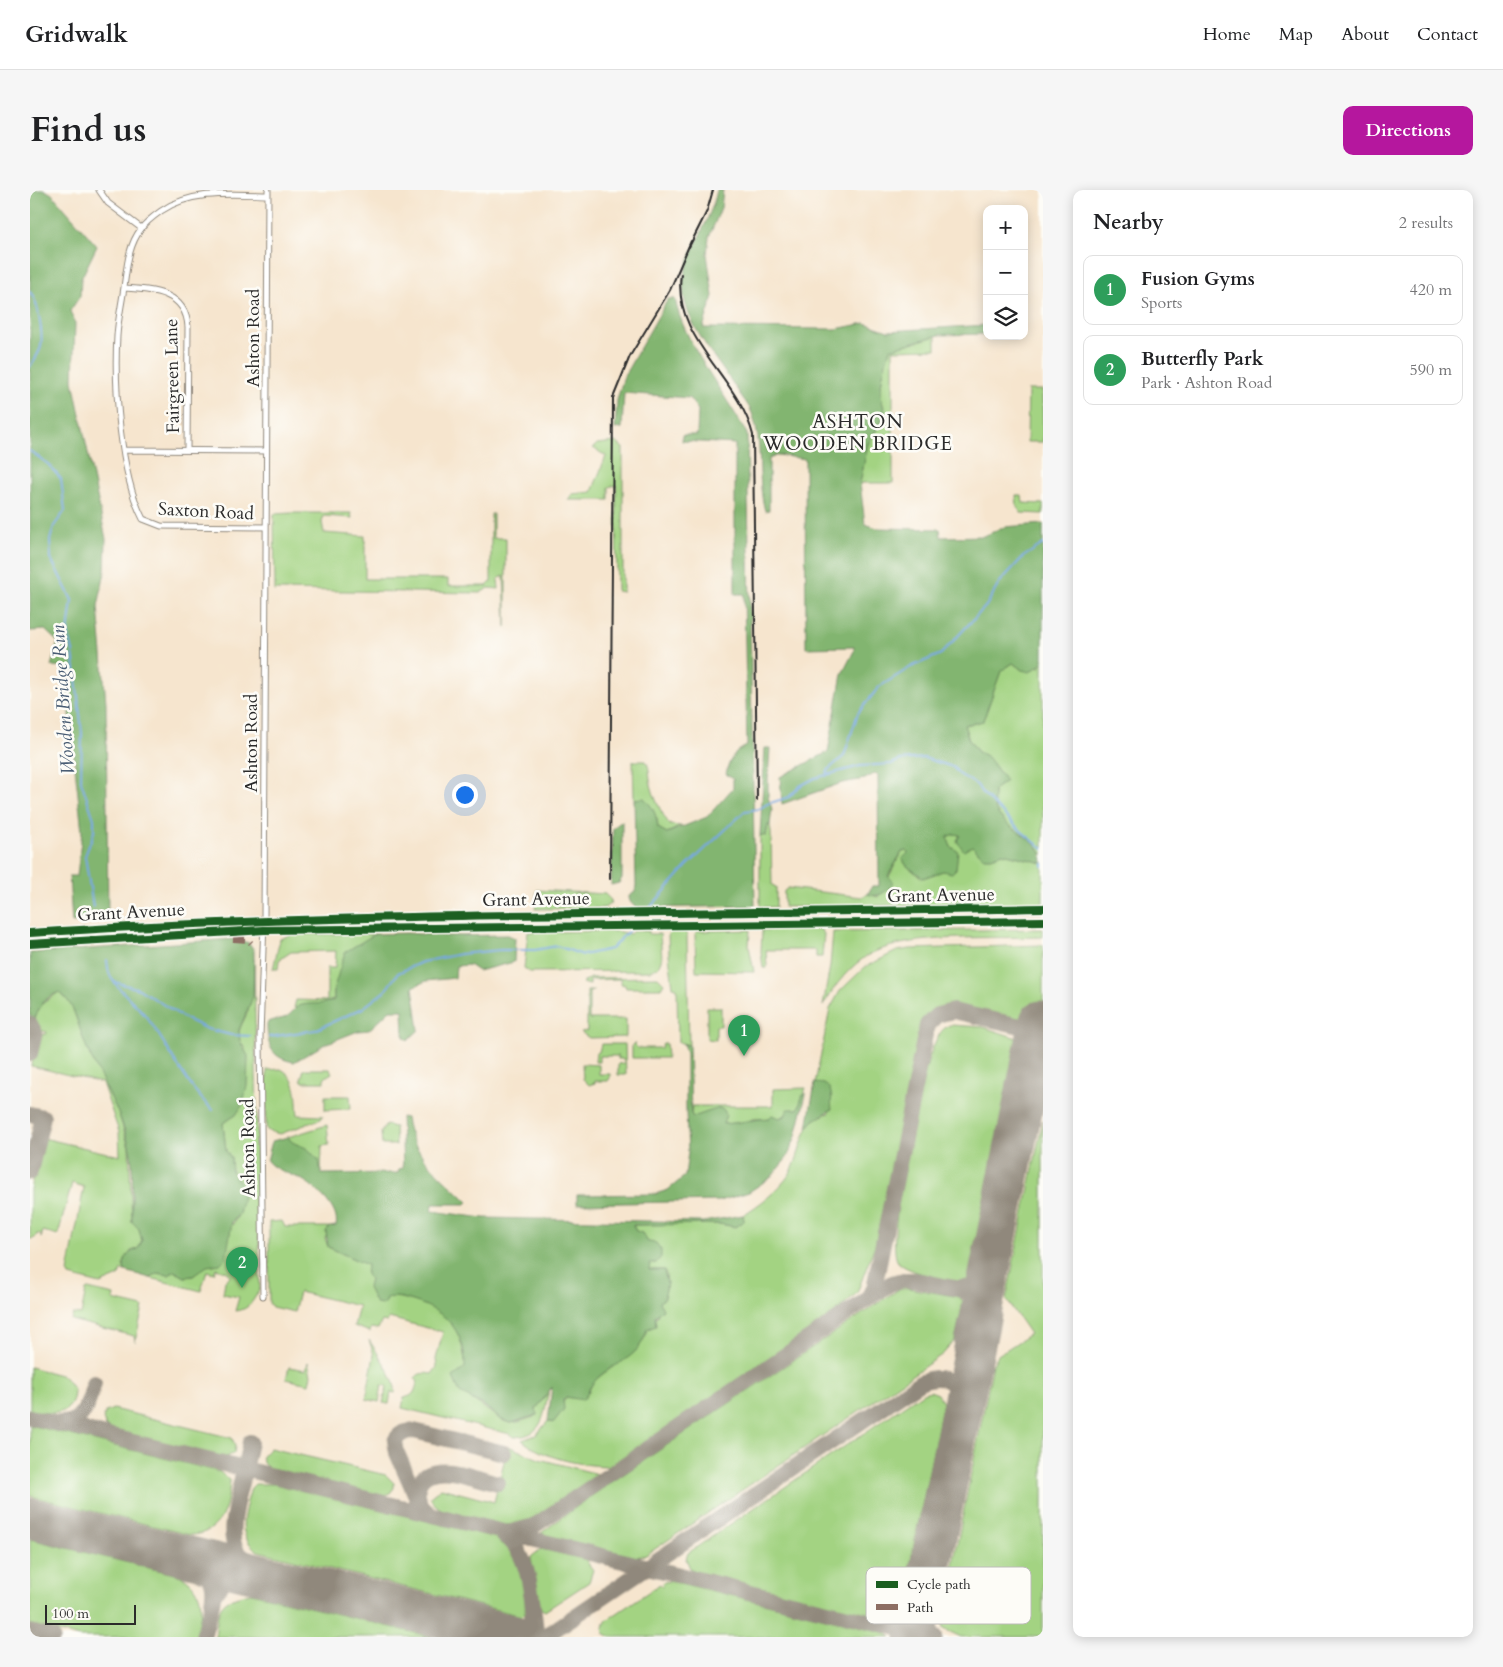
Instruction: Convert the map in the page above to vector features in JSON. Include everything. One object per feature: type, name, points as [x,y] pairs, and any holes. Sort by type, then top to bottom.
[{"type":"main road","name":"Grant Avenue","points":[[30,933],[264,920],[457,914],[1043,908]]},
{"type":"main road","points":[[692,924],[695,920],[721,919],[740,912]]},
{"type":"main road","points":[[457,914],[458,927]]},
{"type":"main road","name":"Grant Avenue","points":[[30,944],[264,930],[1043,920]]},
{"type":"main road","points":[[123,927],[123,938]]},
{"type":"street","points":[[99,190],[108,202],[141,228]]},
{"type":"street","points":[[266,451],[124,450],[116,370],[120,308],[129,255],[141,228],[161,211],[186,198],[208,195],[268,193]]},
{"type":"street","name":"Ashton Road","points":[[263,1296],[260,1037],[264,930],[268,193]]},
{"type":"street","name":"Fairgreen Lane","points":[[124,288],[168,296],[176,299],[185,310],[188,327],[187,449]]},
{"type":"street","name":"Saxton Road","points":[[124,450],[136,503],[145,520],[162,526],[266,527]]},
{"type":"green space","points":[[30,190],[45,190],[52,194],[97,246],[81,279],[80,296],[70,311],[75,323],[73,381],[106,539],[105,572],[98,606],[106,703],[108,920],[72,923],[69,876],[77,876],[82,831],[64,667],[51,666],[58,642],[45,630],[30,631]]},
{"type":"green space","points":[[717,190],[723,190],[721,208],[709,237],[707,254],[713,296],[703,328],[836,329],[865,323],[888,331],[983,325],[983,334],[939,335],[890,349],[881,389],[881,397],[886,413],[868,444],[860,483],[865,524],[877,528],[940,529],[941,537],[984,536],[1004,527],[1043,524],[1043,663],[1030,672],[1022,670],[1013,663],[1001,671],[983,721],[964,725],[969,740],[978,752],[988,757],[1006,781],[994,790],[994,806],[998,815],[1036,846],[1041,854],[1043,863],[1003,853],[984,857],[972,846],[964,851],[957,841],[960,835],[954,834],[947,837],[951,847],[958,851],[956,869],[952,873],[943,871],[923,878],[907,866],[902,859],[908,853],[907,851],[902,852],[888,876],[893,881],[889,888],[879,895],[872,895],[868,894],[872,886],[879,886],[878,775],[876,773],[865,779],[842,783],[782,804],[780,777],[828,752],[842,674],[854,651],[854,647],[806,648],[805,459],[778,455],[769,459],[769,510],[765,511],[762,499],[758,437],[752,413],[703,341],[689,314],[683,287],[684,276],[687,264],[714,202]]},
{"type":"green space","points":[[668,299],[675,299],[679,315],[695,350],[747,434],[755,906],[639,908],[632,904],[629,898],[635,892],[636,885],[634,799],[644,798],[654,812],[658,828],[667,833],[707,817],[733,788],[733,779],[726,774],[729,765],[732,757],[747,746],[744,594],[735,594],[735,444],[682,441],[682,435],[697,435],[698,410],[689,398],[624,393],[622,428],[615,429],[617,400],[624,376]]},
{"type":"green space","points":[[936,336],[936,349],[893,350],[893,483],[860,483],[868,444],[886,414],[881,397],[881,389],[890,349]]},
{"type":"green space","points":[[1028,390],[1042,390],[1043,442],[1027,442]]},
{"type":"green space","points":[[616,442],[623,448],[623,592],[617,591],[616,485],[609,487],[609,500],[568,500],[572,494],[592,492],[606,456],[593,448],[597,444]]},
{"type":"green space","points":[[1016,495],[1022,495],[1023,503],[1043,504],[1043,514],[1021,513],[1017,507]]},
{"type":"green space","points":[[351,513],[352,518],[324,516],[322,522],[324,533],[365,536],[365,579],[448,579],[448,586],[487,586],[491,582],[491,514],[493,514],[493,538],[506,538],[506,627],[504,576],[498,579],[499,589],[489,588],[480,593],[277,590],[275,592],[274,514]]},
{"type":"green space","points":[[1013,663],[1022,670],[1039,667],[1043,663],[1043,855],[997,813],[994,806],[994,790],[1006,781],[988,757],[978,752],[969,740],[964,725],[983,721],[1001,671]]},
{"type":"green space","points":[[765,748],[770,748],[768,797],[772,809],[770,825],[768,825],[766,836],[760,835]]},
{"type":"green space","points":[[633,761],[646,761],[653,792],[661,810],[670,825],[681,826],[667,833],[658,828],[657,819],[644,798],[634,799]]},
{"type":"green space","points":[[622,821],[622,878],[619,883],[611,885],[613,828]]},
{"type":"green space","points":[[768,825],[770,825],[771,833],[772,885],[776,887],[776,907],[760,907],[760,835],[766,835]]},
{"type":"green space","points":[[954,834],[960,835],[957,841],[961,846],[972,845],[991,857],[1003,853],[1043,863],[1043,904],[784,907],[784,891],[788,888],[862,897],[868,894],[878,897],[902,852],[907,851],[908,853],[904,862],[907,866],[922,878],[943,871],[955,849],[951,847],[947,837]]},
{"type":"green space","points":[[537,890],[605,894],[611,900],[610,904],[604,908],[535,909]]},
{"type":"green space","points":[[821,929],[824,934],[822,957],[816,957],[816,950],[766,950],[767,968],[763,968],[761,952],[762,930]]},
{"type":"green space","points":[[1043,929],[1043,937],[955,938],[910,942],[889,947],[872,953],[850,969],[832,991],[823,1006],[830,966],[833,932]]},
{"type":"green space","points":[[673,930],[684,930],[687,935],[689,1045],[678,1042],[677,988],[673,987],[668,942],[668,935]]},
{"type":"green space","points":[[750,930],[749,946],[754,972],[696,971],[695,934],[698,931]]},
{"type":"green space","points":[[616,931],[630,934],[633,931],[649,931],[649,934],[660,934],[662,958],[658,967],[650,971],[529,972],[524,968],[528,932]]},
{"type":"green space","points":[[407,933],[447,936],[508,935],[515,938],[514,962],[478,971],[469,965],[456,966],[455,978],[426,981],[413,987],[419,1030],[408,1040],[404,1037],[403,1010],[390,1010],[369,1030],[358,1031],[325,1044],[294,1062],[286,1060],[275,1053],[269,1044],[267,1023],[286,1017],[299,1006],[326,1003],[334,1000],[334,988],[345,952],[375,934]]},
{"type":"green space","points":[[292,934],[375,934],[363,943],[353,947],[334,988],[334,999],[329,1002],[294,1008],[296,1000],[327,1001],[327,968],[335,968],[336,951],[291,952],[279,960],[278,969],[273,969],[280,939]]},
{"type":"green space","points":[[233,939],[249,943],[254,950],[254,959],[253,997],[239,1030],[240,1041],[248,1056],[247,1086],[243,1104],[236,1115],[223,1123],[226,1151],[231,1158],[232,1174],[245,1187],[239,1214],[232,1222],[226,1258],[220,1264],[207,1266],[193,1276],[185,1277],[174,1271],[169,1275],[157,1273],[150,1278],[125,1271],[126,1257],[138,1249],[142,1241],[139,1229],[132,1222],[132,1164],[129,1145],[115,1106],[91,1058],[73,1010],[65,997],[59,992],[49,998],[41,1005],[35,1018],[30,1019],[30,953]]},
{"type":"green space","points":[[1043,945],[1043,1023],[949,1005],[933,1011],[921,1024],[875,1245],[857,1293],[830,1317],[608,1468],[606,1466],[573,1462],[551,1456],[540,1452],[522,1440],[536,1435],[548,1421],[553,1422],[566,1397],[573,1398],[587,1394],[601,1375],[625,1360],[638,1348],[647,1329],[651,1328],[658,1314],[659,1302],[664,1299],[667,1284],[666,1277],[664,1270],[649,1270],[648,1242],[642,1233],[636,1231],[632,1225],[720,1224],[736,1227],[744,1221],[743,1215],[774,1192],[789,1175],[796,1162],[808,1128],[815,1119],[829,1113],[832,1096],[815,1083],[830,1009],[840,991],[865,967],[897,951],[910,949]]},
{"type":"green space","points":[[254,959],[260,1289],[248,1306],[235,1311],[239,1297],[223,1294],[225,1281],[230,1276],[228,1272],[216,1268],[214,1273],[207,1271],[201,1291],[150,1278],[157,1273],[169,1275],[174,1271],[185,1277],[193,1276],[207,1265],[239,1214],[237,1179],[232,1174],[231,1158],[226,1151],[223,1123],[236,1115],[245,1047],[240,1041],[239,1033],[251,998]]},
{"type":"green space","points":[[658,977],[664,983],[661,988],[626,988],[625,985],[621,984],[621,979],[590,980],[590,985],[582,983],[590,978]]},
{"type":"green space","points":[[587,991],[594,991],[589,992],[589,1019],[626,1019],[626,1037],[589,1038],[581,1032],[587,1031]]},
{"type":"green space","points":[[59,992],[71,1004],[90,1056],[114,1099],[129,1147],[132,1222],[139,1229],[142,1241],[138,1249],[131,1251],[123,1265],[125,1271],[121,1270],[119,1276],[100,1284],[70,1276],[68,1272],[84,1187],[72,1183],[58,1235],[43,1231],[41,1238],[41,1234],[37,1234],[35,1238],[30,1239],[30,1189],[43,1138],[120,1156],[119,1132],[102,1083],[31,1066],[39,1034],[46,1034],[47,1032],[39,1030],[31,1020],[35,1018],[39,1006]]},
{"type":"green space","points":[[707,1007],[721,1007],[721,1026],[716,1026],[716,1040],[707,1039]]},
{"type":"green space","points":[[950,1025],[983,1027],[1017,1038],[968,1280],[963,1283],[910,1270],[898,1262],[895,1251],[895,1233],[902,1184],[926,1070],[938,1036]]},
{"type":"green space","points":[[634,1043],[637,1048],[661,1048],[663,1043],[666,1043],[667,1058],[632,1058],[632,1045]]},
{"type":"green space","points":[[601,1044],[625,1044],[626,1075],[618,1075],[618,1064],[624,1063],[624,1059],[618,1059],[618,1056],[599,1056],[599,1062],[595,1062],[596,1053],[599,1052]]},
{"type":"green space","points":[[683,1044],[689,1045],[691,1114],[693,1117],[719,1108],[724,1110],[726,1115],[723,1124],[769,1118],[772,1115],[779,1118],[785,1116],[788,1109],[798,1109],[803,1094],[806,1094],[796,1136],[787,1158],[770,1178],[749,1192],[720,1201],[577,1204],[577,1195],[655,1194],[668,1190],[685,1176],[688,1152],[686,1054]]},
{"type":"green space","points":[[582,1064],[599,1065],[599,1074],[610,1074],[610,1078],[608,1081],[595,1081],[595,1083],[589,1085],[583,1079]]},
{"type":"green space","points":[[281,1069],[287,1073],[294,1083],[298,1115],[323,1116],[321,1119],[280,1134],[268,1131],[266,1128],[267,1070]]},
{"type":"green space","points":[[304,1069],[330,1069],[332,1073],[324,1078],[324,1082],[303,1082],[301,1079]]},
{"type":"green space","points":[[815,1083],[824,1084],[830,1089],[832,1109],[813,1121],[807,1128]]},
{"type":"green space","points":[[806,1088],[798,1109],[779,1118],[752,1119],[748,1122],[723,1124],[709,1113],[693,1117],[691,1114],[692,1106],[773,1106],[773,1089]]},
{"type":"green space","points":[[325,1096],[350,1096],[351,1109],[325,1110]]},
{"type":"green space","points":[[401,1117],[406,1118],[414,1143],[421,1154],[468,1202],[466,1204],[433,1204],[432,1211],[484,1218],[703,1222],[743,1215],[744,1221],[736,1227],[720,1224],[633,1225],[636,1231],[642,1233],[648,1242],[656,1243],[661,1250],[661,1257],[656,1263],[650,1264],[649,1270],[664,1270],[667,1283],[664,1299],[659,1302],[663,1309],[655,1316],[656,1326],[647,1329],[638,1349],[593,1383],[583,1400],[566,1397],[563,1400],[564,1409],[553,1423],[548,1421],[552,1387],[536,1409],[537,1415],[511,1423],[500,1419],[483,1405],[460,1393],[453,1377],[465,1368],[464,1355],[458,1334],[452,1325],[444,1317],[425,1305],[406,1299],[397,1297],[387,1298],[386,1302],[382,1305],[376,1304],[368,1288],[370,1279],[366,1275],[367,1265],[328,1247],[326,1231],[330,1227],[336,1226],[336,1220],[335,1214],[327,1201],[306,1182],[275,1168],[267,1161],[272,1141],[288,1137],[293,1142],[310,1151],[319,1160],[321,1174],[398,1173],[399,1169],[403,1168]]},
{"type":"green space","points":[[1043,1120],[1043,1637],[961,1637],[944,1629],[943,1624],[1031,1624],[1031,1567],[953,1567],[993,1364],[998,1355],[1030,1334],[1006,1299]]},
{"type":"green space","points":[[327,1125],[329,1145],[322,1146],[321,1174],[310,1155],[292,1144],[288,1137]]},
{"type":"green space","points":[[386,1125],[395,1127],[396,1145],[382,1145],[381,1132]]},
{"type":"green space","points":[[282,1221],[285,1227],[330,1227],[325,1238],[328,1247],[367,1265],[370,1279],[387,1298],[406,1299],[417,1302],[434,1309],[446,1318],[455,1328],[460,1340],[464,1353],[471,1399],[505,1422],[519,1422],[534,1417],[536,1409],[549,1391],[541,1422],[537,1428],[532,1433],[514,1437],[510,1434],[402,1408],[404,1398],[414,1392],[418,1381],[415,1379],[416,1377],[422,1374],[432,1374],[437,1367],[436,1359],[443,1332],[389,1318],[387,1322],[382,1321],[378,1329],[371,1328],[370,1332],[354,1326],[359,1306],[299,1292],[294,1312],[272,1307],[269,1303],[269,1222]]},
{"type":"green space","points":[[902,1287],[960,1297],[963,1302],[955,1340],[943,1354],[646,1555],[637,1557],[541,1533],[590,1497]]},
{"type":"green space","points":[[86,1290],[114,1295],[113,1300],[143,1307],[135,1342],[134,1336],[71,1320],[73,1314],[81,1315]]},
{"type":"green space","points":[[369,1340],[386,1366],[395,1388],[395,1393],[391,1392],[389,1404],[383,1403],[387,1386],[382,1385],[379,1402],[366,1399],[374,1355]]},
{"type":"green space","points":[[308,1362],[311,1375],[309,1384],[286,1379],[289,1367],[306,1370]]},
{"type":"green space","points":[[30,1367],[64,1376],[74,1390],[70,1406],[65,1410],[52,1413],[30,1410]]},
{"type":"green space","points":[[930,1391],[938,1394],[943,1402],[910,1567],[866,1567],[866,1614],[695,1572],[690,1568],[686,1559],[688,1553],[923,1393]]},
{"type":"green space","points":[[113,1409],[232,1438],[235,1446],[234,1453],[225,1458],[109,1429],[105,1425],[103,1418],[106,1412]]},
{"type":"green space","points":[[30,1425],[220,1472],[230,1481],[225,1510],[216,1525],[209,1530],[201,1534],[190,1535],[30,1496]]},
{"type":"green space","points":[[508,1446],[539,1459],[598,1474],[554,1507],[530,1520],[517,1524],[494,1524],[444,1510],[433,1502],[430,1497],[441,1488],[494,1502]]},
{"type":"green space","points":[[270,1448],[386,1475],[394,1483],[394,1488],[390,1493],[383,1496],[268,1468],[263,1463],[262,1456]]},
{"type":"green space","points":[[255,1484],[275,1484],[497,1538],[502,1545],[504,1543],[509,1548],[518,1565],[525,1596],[525,1613],[522,1616],[258,1551],[246,1538],[243,1522],[251,1488]]},
{"type":"green space","points":[[30,1539],[182,1576],[196,1589],[201,1603],[196,1637],[80,1637],[30,1625]]},
{"type":"green space","points":[[541,1549],[585,1559],[593,1570],[589,1582],[545,1611],[540,1608],[531,1557]]},
{"type":"green space","points":[[671,1581],[884,1632],[892,1637],[611,1637],[604,1633],[603,1627],[607,1620],[660,1584],[662,1586],[663,1582]]},
{"type":"green space","points":[[251,1593],[432,1637],[215,1637],[219,1611],[222,1606],[232,1598]]},
{"type":"waterway","name":"Wooden Bridge Run","points":[[30,292],[38,309],[41,326],[41,346],[30,367]]},
{"type":"waterway","name":"Wooden Bridge Run","points":[[30,451],[48,464],[61,479],[65,511],[54,526],[50,540],[51,559],[72,600],[68,632],[73,651],[82,733],[81,781],[94,819],[94,832],[85,856],[93,907]]},
{"type":"waterway","points":[[826,776],[829,769],[844,756],[858,713],[879,687],[911,667],[941,654],[986,606],[1000,582],[1023,557],[1043,544]]},
{"type":"waterway","name":"Wooden Bridge Run","points":[[648,910],[687,866],[745,811],[759,809],[767,804],[789,797],[800,786],[815,778],[860,766],[891,764],[901,760],[924,758],[953,767],[959,774],[977,785],[982,793],[1020,830],[1043,849]]},
{"type":"waterway","name":"Wooden Bridge Run","points":[[269,1037],[315,1030],[363,1008],[385,991],[398,973],[422,962],[460,954],[500,950],[535,950],[557,946],[583,955],[611,949],[631,928]]},
{"type":"waterway","points":[[107,960],[112,979],[144,1014],[186,1078],[213,1110]]},
{"type":"waterway","name":"Wooden Bridge Run","points":[[115,982],[139,989],[186,1019],[207,1029],[231,1035],[251,1036]]},
{"type":"taxiway","points":[[867,1299],[874,1288],[927,1025],[937,1015],[953,1011],[1039,1030]]},
{"type":"taxiway","points":[[30,1024],[35,1033],[30,1054]]},
{"type":"taxiway","points":[[30,1114],[43,1117],[30,1172]]},
{"type":"taxiway","points":[[511,1532],[534,1526],[890,1284],[904,1280],[947,1287],[960,1288],[972,1286],[983,1278],[992,1263]]},
{"type":"taxiway","points":[[957,1289],[968,1293],[975,1300],[979,1309],[980,1320]]},
{"type":"taxiway","points":[[544,1637],[920,1382],[931,1378],[940,1378],[947,1380],[953,1385],[960,1400],[961,1419]]},
{"type":"taxiway","points":[[59,1423],[67,1423],[80,1416],[90,1398],[94,1383]]},
{"type":"taxiway","points":[[30,1417],[866,1620]]},
{"type":"taxiway","points":[[432,1515],[420,1505],[397,1453],[395,1441],[401,1434],[414,1431],[504,1453]]},
{"type":"taxiway","points":[[250,1442],[234,1514],[233,1538],[235,1548],[240,1556],[259,1570],[274,1576]]},
{"type":"taxiway","points":[[419,1500],[418,1486],[420,1481],[435,1471],[468,1474],[498,1483]]},
{"type":"taxiway","points":[[503,1535],[513,1543],[525,1567],[532,1596],[537,1637]]},
{"type":"taxiway","points":[[189,1557],[201,1564],[212,1582],[212,1602],[203,1637]]},
{"type":"taxiway","points":[[214,1594],[226,1578],[249,1571]]},
{"type":"taxiway","points":[[501,1632],[512,1632],[526,1627],[532,1620],[533,1614]]},
{"type":"taxiway","points":[[882,1624],[935,1637]]},
{"type":"taxiway","points":[[892,1626],[906,1624]]},
{"type":"taxiway","points":[[30,1632],[52,1637]]},
{"type":"runway","points":[[930,1567],[1040,1021]]},
{"type":"runway","points":[[30,1518],[520,1637]]},
{"type":"runway","points":[[916,1637],[919,1624]]},
{"type":"railway","points":[[689,247],[707,211],[713,190]]},
{"type":"railway","points":[[610,879],[613,398],[630,356],[670,290],[691,241]]},
{"type":"railway","points":[[681,274],[681,297],[686,318],[696,338],[734,394],[745,414],[753,435],[757,800]]},
{"type":"marked path","points":[[233,939],[248,940],[251,943]]},
{"type":"cycle path","points":[[30,933],[283,920],[536,914],[1043,908]]},
{"type":"cycle path","points":[[30,944],[264,930],[1043,921]]},
{"type":"place","name":"Fusion Gyms","points":[[744,1056]]},
{"type":"place","name":"Butterfly Park","points":[[242,1288]]},
{"type":"district","name":"ASHTON WOODEN BRIDGE","points":[[858,432]]}]
